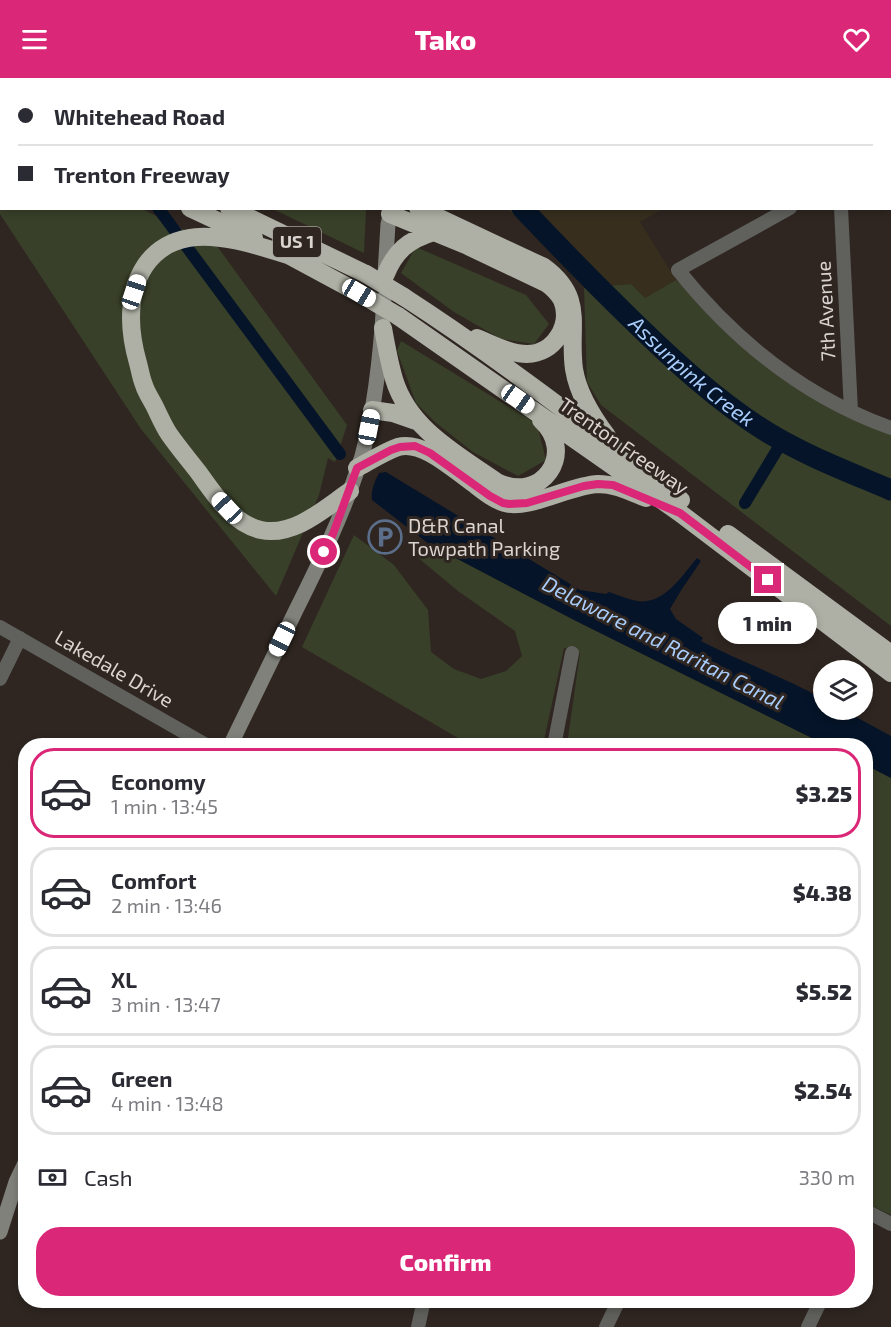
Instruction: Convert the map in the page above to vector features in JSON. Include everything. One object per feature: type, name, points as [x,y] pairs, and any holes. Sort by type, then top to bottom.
[{"type":"highway","name":"Trenton Freeway","points":[[194,210],[291,256],[398,316],[680,513],[891,673]]},
{"type":"highway","points":[[421,210],[468,246],[546,283],[561,298],[564,309],[562,331],[556,340],[538,352],[527,354],[516,352],[458,331]]},
{"type":"highway","points":[[391,211],[436,220],[544,267],[555,275],[570,297],[573,309],[574,369],[578,386],[596,422],[616,450]]},
{"type":"highway","points":[[385,276],[391,262],[400,251],[422,236],[436,220]]},
{"type":"highway","name":"Trenton Freeway","points":[[219,222],[366,274],[458,331],[691,508],[891,654]]},
{"type":"highway","points":[[219,222],[160,249],[142,268],[134,292],[131,318],[134,345],[144,385],[167,432],[216,496],[238,520],[263,530],[282,530],[305,521],[359,470],[400,447],[415,446],[430,453],[503,503],[527,503],[598,484],[613,485],[680,513]]},
{"type":"highway","points":[[383,328],[394,380],[403,402],[416,421],[433,437],[497,482],[519,489],[530,487],[547,476],[553,467],[556,445],[548,426],[518,399]]},
{"type":"highway","points":[[372,410],[393,413],[416,421]]},
{"type":"main road","points":[[234,738],[333,534],[359,470],[372,410],[383,328],[388,224],[391,211]]},
{"type":"main road","points":[[0,1232],[18,1178]]},
{"type":"main road","points":[[0,1204],[16,1182]]},
{"type":"street","points":[[786,210],[678,270],[698,295],[744,341],[769,361],[795,380],[830,400],[891,428]]},
{"type":"street","name":"7th Avenue","points":[[841,210],[851,411]]},
{"type":"street","name":"Lakedale Drive","points":[[0,627],[194,738]]},
{"type":"street","points":[[0,679],[20,638]]},
{"type":"street","points":[[556,738],[572,653]]},
{"type":"street","points":[[873,1215],[891,1224]]},
{"type":"street","points":[[418,1327],[422,1308]]},
{"type":"street","points":[[606,1327],[615,1308]]},
{"type":"street","points":[[808,1327],[817,1308]]},
{"type":"shaded area","points":[[509,210],[661,210],[640,222],[676,280],[645,298],[631,284],[584,288]]},
{"type":"green space","points":[[0,210],[144,210],[217,246],[347,425],[335,462],[328,458],[319,495],[276,596],[141,429],[0,214]]},
{"type":"green space","points":[[275,210],[366,210],[364,253]]},
{"type":"green space","points":[[416,247],[526,295],[549,324],[534,344],[501,339],[454,312],[401,273]]},
{"type":"green space","points":[[676,280],[813,396],[891,425],[891,626],[601,405],[587,382],[584,288],[631,284],[645,298]]},
{"type":"green space","points":[[401,341],[537,424],[546,460],[518,476],[473,452],[435,422],[416,403],[397,351]]},
{"type":"green space","points":[[354,535],[394,565],[428,610],[431,652],[454,669],[481,679],[506,671],[522,656],[515,631],[458,591],[416,556],[429,544],[576,621],[812,738],[568,738],[580,653],[564,648],[545,738],[458,738],[302,647]]},
{"type":"green space","points":[[873,769],[891,778],[891,1215],[873,1206]]},
{"type":"water","points":[[386,472],[580,590],[606,594],[609,592],[637,601],[656,599],[678,581],[697,558],[701,561],[670,609],[676,619],[703,638],[701,641],[813,694],[813,720],[861,720],[891,736],[891,778],[873,769],[873,738],[812,738],[576,621],[429,544],[372,500],[373,486],[379,473]]},
{"type":"waterway","name":"Delaware and Raritan Canal","points":[[159,210],[340,454]]},
{"type":"waterway","name":"Assunpink Creek","points":[[524,210],[647,334],[696,379],[731,407],[797,449],[891,490]]},
{"type":"waterway","points":[[745,503],[783,440]]},
{"type":"place","name":"D&R Canal Towpath Parking","points":[[385,537]]},
{"type":"route","points":[[324,552],[357,468],[391,450],[415,446],[430,453],[503,503],[527,503],[598,484],[613,485],[627,490],[680,513],[768,580]]}]
